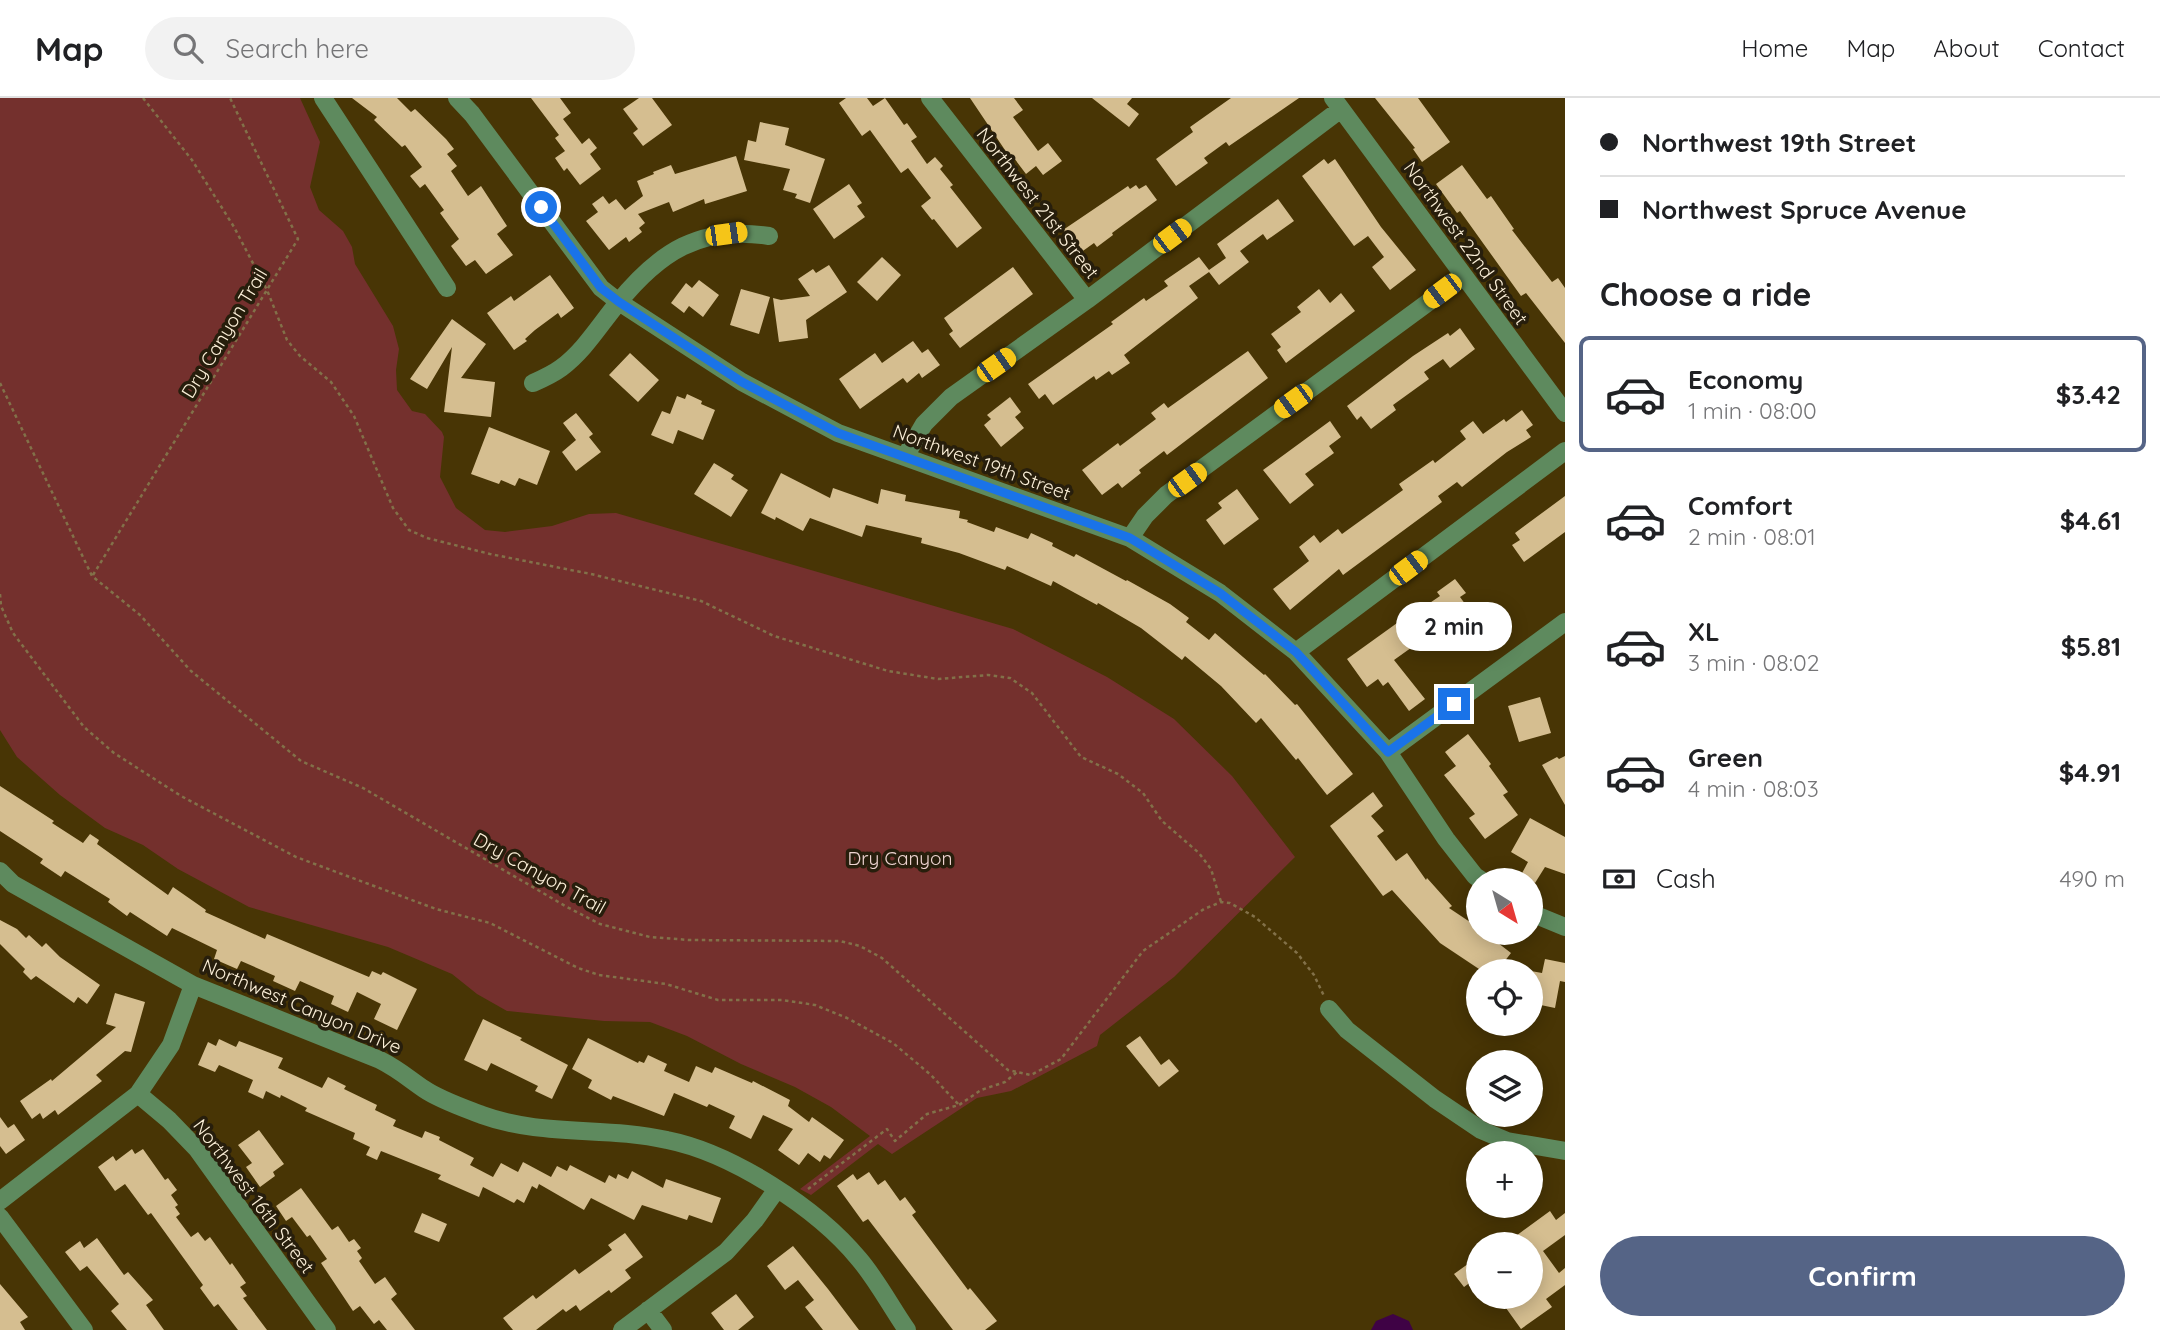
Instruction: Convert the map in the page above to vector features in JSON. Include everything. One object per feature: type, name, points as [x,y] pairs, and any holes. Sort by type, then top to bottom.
[{"type":"street","points":[[323,98],[447,288]]},
{"type":"street","name":"Northwest 19th Street","points":[[457,98],[472,114],[601,288],[742,382],[838,433],[906,455],[1130,538],[1220,593],[1296,652],[1388,752],[1469,868]]},
{"type":"street","name":"Northwest 21st Street","points":[[930,98],[1087,300]]},
{"type":"street","points":[[906,455],[924,424],[951,397],[1087,300],[1337,103]]},
{"type":"street","name":"Northwest 22nd Street","points":[[1337,103],[1565,413]]},
{"type":"street","points":[[533,383],[560,369],[587,344],[619,302],[655,264],[677,247],[708,237],[744,232],[769,236]]},
{"type":"street","points":[[1130,538],[1166,495],[1464,276]]},
{"type":"street","points":[[1296,652],[1565,451]]},
{"type":"street","points":[[1388,752],[1565,622]]},
{"type":"street","name":"Northwest Canyon Drive","points":[[0,871],[13,884],[193,985],[380,1060],[402,1071],[426,1090],[483,1115],[546,1130],[598,1132],[668,1140],[723,1159],[795,1199],[827,1226],[860,1259],[907,1330]]},
{"type":"street","points":[[1544,918],[1565,927]]},
{"type":"street","points":[[0,1200],[138,1094],[171,1045],[193,985]]},
{"type":"street","points":[[1329,1009],[1347,1030],[1424,1091],[1481,1130],[1507,1140],[1565,1151]]},
{"type":"street","name":"Northwest 16th Street","points":[[138,1094],[169,1120],[197,1149],[327,1330]]},
{"type":"street","points":[[622,1330],[726,1252],[755,1220],[777,1189]]},
{"type":"street","points":[[0,1217],[84,1330]]},
{"type":"street","points":[[649,1310],[663,1330]]},
{"type":"path","points":[[143,98],[192,160],[234,227],[267,290],[287,340],[300,356],[331,382],[354,416],[393,508],[409,530],[427,538],[490,554],[592,574],[701,601],[774,636],[888,671],[938,679],[988,675],[1010,678],[1032,693],[1082,757],[1118,774],[1143,793],[1162,821],[1199,853],[1211,869],[1221,902]]},
{"type":"path","name":"Dry Canyon Trail","points":[[92,576],[298,239],[230,98]]},
{"type":"path","name":"Dry Canyon Trail","points":[[0,383],[92,576],[141,615],[191,671],[301,761],[363,788],[600,924],[650,937],[689,940],[839,941],[860,946],[882,958],[1008,1070],[1017,1072]]},
{"type":"path","points":[[0,594],[1,606],[13,633],[84,727],[114,754],[181,796],[296,857],[436,909],[490,923],[578,968],[599,975],[666,984],[718,1000],[782,1000],[815,1005],[893,1043],[931,1074],[959,1105]]},
{"type":"path","points":[[795,1199],[887,1129],[895,1141],[927,1114],[959,1105],[981,1090],[1005,1082],[1017,1072],[1031,1075],[1060,1059],[1143,951],[1204,909],[1221,902],[1230,903],[1255,917],[1297,953],[1314,975],[1329,1009]]},
{"type":"green space","name":"Dry Canyon","points":[[0,98],[300,98],[320,142],[310,187],[319,210],[343,231],[352,247],[355,264],[393,326],[399,349],[397,390],[412,411],[425,414],[442,432],[444,437],[440,477],[456,508],[485,530],[505,532],[552,526],[589,514],[616,513],[1013,629],[1107,677],[1174,719],[1232,776],[1295,857],[1174,977],[1100,1035],[1097,1046],[1011,1091],[977,1098],[892,1154],[878,1144],[811,1195],[800,1189],[870,1136],[831,1107],[795,1087],[741,1064],[687,1036],[650,1022],[604,1021],[507,1011],[477,994],[452,974],[388,947],[249,907],[178,869],[143,845],[105,828],[60,795],[17,757],[0,730]]},
{"type":"shaded area","points":[[1393,1314],[1409,1321],[1413,1330],[1371,1330],[1376,1321]]},
{"type":"building","points":[[352,98],[397,98],[411,112],[415,109],[446,139],[454,149],[447,154],[457,166],[451,171],[468,196],[481,186],[507,226],[497,234],[513,255],[486,274],[475,260],[466,266],[451,246],[459,239],[440,213],[444,210],[425,184],[420,188],[410,176],[422,167],[405,145],[402,147],[374,120],[377,117]]},
{"type":"building","points":[[531,98],[560,98],[571,113],[563,119],[582,144],[589,138],[597,148],[590,154],[601,169],[580,185],[567,168],[564,171],[555,158],[565,151],[555,138],[559,135]]},
{"type":"building","points":[[639,98],[652,98],[672,125],[643,146],[633,133],[638,129],[623,109]]},
{"type":"building","points":[[846,98],[867,98],[873,106],[885,98],[904,125],[907,123],[917,137],[911,141],[927,164],[935,157],[943,166],[940,169],[953,185],[950,187],[982,228],[957,248],[921,206],[931,198],[908,168],[901,173],[870,130],[862,136],[839,103]]},
{"type":"building","points":[[970,98],[1014,98],[1023,110],[1013,117],[1038,151],[1048,143],[1062,161],[1043,175],[1036,166],[1026,174],[1011,154],[1009,156]]},
{"type":"building","points":[[1092,98],[1132,98],[1127,104],[1139,114],[1129,127]]},
{"type":"building","points":[[1231,98],[1299,98],[1229,146],[1226,142],[1204,158],[1208,163],[1176,186],[1156,159],[1193,132],[1190,127]]},
{"type":"building","points":[[1375,98],[1418,98],[1450,142],[1422,162],[1413,149],[1415,148]]},
{"type":"building","points":[[760,122],[789,128],[785,145],[825,159],[810,203],[795,198],[797,194],[783,190],[790,169],[744,160],[748,140],[756,142]]},
{"type":"building","points":[[736,156],[747,191],[705,204],[704,199],[673,212],[669,202],[638,214],[645,223],[639,228],[642,232],[629,242],[626,237],[609,250],[586,221],[598,212],[592,204],[603,196],[609,204],[616,199],[625,210],[643,196],[637,181],[654,174],[653,172],[671,165],[675,174]]},
{"type":"building","points":[[1324,159],[1328,164],[1335,159],[1381,227],[1416,270],[1390,290],[1372,267],[1384,257],[1368,236],[1354,246],[1302,176]]},
{"type":"building","points":[[1462,165],[1487,199],[1491,196],[1514,229],[1512,230],[1552,282],[1558,278],[1565,288],[1565,343],[1526,293],[1521,296],[1460,211],[1457,213],[1436,184]]},
{"type":"building","points":[[849,184],[862,203],[857,206],[865,217],[834,239],[813,209]]},
{"type":"building","points":[[1136,185],[1139,189],[1146,185],[1157,200],[1097,247],[1094,243],[1080,253],[1063,230],[1128,186],[1130,189]]},
{"type":"building","points":[[1278,199],[1294,221],[1267,240],[1263,234],[1240,251],[1249,262],[1219,285],[1209,272],[1189,286],[1198,298],[1124,355],[1130,363],[1112,375],[1109,371],[1096,380],[1094,376],[1053,405],[1045,394],[1039,399],[1028,384],[1113,324],[1111,322],[1144,298],[1146,301],[1168,286],[1164,281],[1199,257],[1209,270],[1226,258],[1217,244]]},
{"type":"building","points":[[882,257],[901,275],[877,301],[857,282]]},
{"type":"building","points":[[829,265],[847,292],[806,320],[808,338],[779,342],[773,298],[781,300],[810,296],[798,279],[813,269],[816,273]]},
{"type":"building","points":[[1013,267],[1033,294],[960,348],[949,334],[953,331],[944,318]]},
{"type":"building","points":[[550,275],[574,308],[561,318],[558,313],[514,350],[487,313],[511,296],[514,301]]},
{"type":"building","points":[[699,280],[719,295],[703,317],[689,306],[684,313],[671,303],[686,283],[692,288]]},
{"type":"building","points":[[741,289],[770,297],[759,334],[730,325]]},
{"type":"building","points":[[1319,289],[1330,303],[1341,293],[1355,311],[1286,363],[1277,350],[1281,347],[1271,334],[1301,312],[1297,307]]},
{"type":"building","points":[[452,319],[486,344],[461,378],[495,382],[491,417],[444,412],[452,347],[427,389],[410,379]]},
{"type":"building","points":[[1460,328],[1475,349],[1450,368],[1443,359],[1424,372],[1429,379],[1393,405],[1396,410],[1371,429],[1361,416],[1357,420],[1347,406],[1413,356]]},
{"type":"building","points":[[913,341],[922,353],[928,349],[940,365],[922,378],[919,373],[907,383],[903,378],[860,409],[839,379],[875,353],[882,363]]},
{"type":"building","points":[[1248,351],[1268,378],[1167,455],[1164,451],[1139,470],[1141,473],[1122,488],[1118,483],[1102,495],[1082,470],[1156,419],[1151,413],[1164,403],[1168,408]]},
{"type":"building","points":[[630,353],[659,380],[638,402],[609,375]]},
{"type":"building","points":[[687,394],[715,410],[703,440],[678,430],[673,444],[651,435],[662,411],[670,414],[677,396],[685,399]]},
{"type":"building","points":[[1010,397],[1021,412],[1015,417],[1024,428],[1001,447],[984,425],[991,419],[987,415]]},
{"type":"building","points":[[1522,410],[1533,425],[1526,430],[1531,437],[1462,487],[1457,482],[1438,496],[1442,502],[1343,575],[1339,569],[1290,610],[1273,589],[1309,561],[1299,547],[1314,535],[1320,543],[1338,529],[1342,534],[1403,490],[1399,484],[1433,460],[1435,463],[1466,439],[1460,431],[1473,421],[1483,434]]},
{"type":"building","points":[[576,413],[593,434],[589,437],[601,452],[576,471],[562,452],[576,440],[563,423]]},
{"type":"building","points":[[1330,421],[1341,437],[1329,446],[1334,453],[1305,474],[1314,485],[1290,504],[1263,470]]},
{"type":"building","points":[[489,427],[550,451],[537,485],[519,478],[515,486],[501,480],[499,484],[471,474]]},
{"type":"building","points":[[714,463],[734,475],[731,479],[748,490],[731,517],[694,494]]},
{"type":"building","points":[[781,473],[830,498],[833,488],[878,504],[881,489],[906,495],[905,501],[960,511],[959,518],[968,520],[967,522],[994,532],[996,527],[1028,539],[1031,533],[1074,557],[1076,554],[1127,580],[1170,604],[1189,618],[1186,622],[1209,640],[1215,633],[1265,674],[1297,704],[1353,774],[1327,795],[1261,718],[1256,723],[1221,686],[1185,656],[1182,660],[1141,628],[1053,581],[1051,586],[1007,566],[1005,570],[959,553],[921,543],[922,538],[866,525],[862,537],[810,518],[803,531],[776,517],[775,520],[761,513]]},
{"type":"building","points":[[1237,489],[1259,519],[1224,545],[1206,520],[1222,508],[1218,503]]},
{"type":"building","points":[[1565,496],[1565,532],[1524,562],[1512,545],[1520,540],[1515,533]]},
{"type":"building","points":[[1455,579],[1466,593],[1460,597],[1471,612],[1446,629],[1443,625],[1394,660],[1425,699],[1409,711],[1388,682],[1383,686],[1378,679],[1367,687],[1347,659],[1411,613],[1412,615],[1440,596],[1437,592]]},
{"type":"building","points":[[1498,620],[1508,633],[1497,641],[1488,627]]},
{"type":"building","points":[[1540,697],[1551,733],[1519,742],[1508,706]]},
{"type":"building","points":[[1468,734],[1491,764],[1489,766],[1508,792],[1503,795],[1518,815],[1485,839],[1469,818],[1475,814],[1444,775],[1456,766],[1445,752]]},
{"type":"building","points":[[1565,756],[1565,805],[1542,765]]},
{"type":"building","points":[[0,786],[83,843],[90,834],[99,840],[97,844],[168,895],[173,887],[206,910],[205,912],[265,939],[267,934],[369,977],[372,971],[381,975],[383,972],[417,989],[397,1030],[374,1019],[381,1004],[357,992],[348,1012],[331,1004],[334,996],[300,981],[295,991],[273,981],[275,976],[241,961],[237,969],[214,959],[217,950],[172,928],[167,936],[130,912],[127,916],[108,902],[110,899],[65,871],[61,877],[40,863],[43,859],[0,831]]},
{"type":"building","points":[[1373,792],[1383,806],[1371,816],[1384,831],[1377,836],[1396,861],[1407,853],[1426,880],[1427,878],[1452,906],[1449,908],[1466,919],[1466,945],[1501,945],[1511,953],[1506,959],[1466,960],[1440,943],[1392,890],[1383,896],[1330,826]]},
{"type":"building","points":[[1530,818],[1565,837],[1565,874],[1545,867],[1525,868],[1528,862],[1511,852]]},
{"type":"building","points":[[0,920],[17,929],[26,938],[29,935],[42,947],[46,943],[60,957],[100,985],[87,1004],[78,997],[74,1003],[36,976],[31,980],[23,972],[25,969],[0,944]]},
{"type":"building","points":[[1545,959],[1565,963],[1565,982],[1560,981],[1555,1008],[1543,1006]]},
{"type":"building","points":[[115,993],[145,1002],[131,1052],[125,1051],[96,1075],[102,1081],[58,1115],[55,1110],[43,1119],[40,1113],[32,1119],[20,1101],[51,1079],[52,1081],[116,1027],[106,1024]]},
{"type":"building","points":[[483,1019],[568,1065],[552,1099],[535,1091],[538,1086],[491,1063],[487,1071],[464,1060]]},
{"type":"building","points":[[1140,1036],[1161,1065],[1169,1059],[1179,1071],[1159,1087],[1126,1046]]},
{"type":"building","points":[[588,1038],[638,1063],[644,1063],[648,1055],[667,1064],[664,1071],[689,1082],[696,1066],[712,1073],[715,1067],[752,1083],[753,1081],[790,1100],[788,1106],[809,1122],[812,1117],[844,1140],[830,1159],[824,1155],[820,1162],[808,1153],[799,1165],[778,1150],[793,1129],[763,1115],[751,1139],[729,1128],[735,1116],[674,1093],[664,1116],[613,1096],[611,1100],[588,1088],[592,1080],[572,1069]]},
{"type":"building","points":[[219,1039],[236,1047],[239,1041],[283,1058],[278,1068],[322,1088],[328,1077],[346,1086],[344,1089],[377,1105],[375,1110],[396,1120],[393,1126],[422,1138],[425,1131],[440,1137],[439,1140],[474,1158],[470,1165],[493,1177],[501,1163],[518,1172],[523,1162],[551,1177],[557,1166],[567,1171],[570,1165],[605,1183],[609,1175],[616,1179],[618,1174],[628,1179],[632,1171],[663,1188],[666,1179],[721,1198],[712,1223],[689,1215],[687,1220],[642,1205],[634,1220],[591,1198],[584,1210],[539,1184],[537,1189],[532,1186],[524,1203],[517,1199],[514,1203],[483,1187],[479,1197],[438,1179],[441,1175],[381,1151],[377,1160],[366,1155],[370,1147],[353,1139],[355,1133],[305,1111],[307,1108],[281,1095],[280,1098],[266,1091],[263,1099],[248,1092],[253,1080],[219,1065],[215,1072],[198,1065],[208,1042],[216,1046]]},
{"type":"building","points":[[0,1117],[8,1128],[14,1124],[25,1140],[6,1154],[0,1146]]},
{"type":"building","points":[[259,1130],[284,1164],[273,1172],[275,1176],[260,1187],[246,1167],[252,1163],[238,1145]]},
{"type":"building","points":[[132,1149],[135,1154],[143,1149],[165,1180],[168,1178],[177,1190],[171,1195],[178,1205],[175,1207],[180,1214],[176,1217],[191,1237],[198,1232],[205,1241],[210,1237],[230,1265],[232,1263],[246,1283],[240,1287],[247,1296],[243,1298],[267,1330],[238,1330],[218,1304],[214,1307],[200,1288],[203,1285],[151,1213],[148,1215],[125,1184],[115,1191],[98,1167],[113,1156],[116,1161]]},
{"type":"building","points":[[869,1172],[878,1185],[885,1180],[900,1201],[905,1197],[916,1212],[912,1215],[968,1290],[970,1288],[997,1321],[985,1330],[953,1330],[868,1219],[863,1222],[837,1186],[853,1174],[857,1180]]},
{"type":"building","points":[[301,1188],[332,1230],[338,1226],[349,1242],[354,1239],[361,1248],[357,1251],[362,1258],[359,1261],[375,1284],[385,1277],[397,1294],[391,1299],[415,1330],[387,1330],[379,1320],[374,1324],[360,1306],[353,1311],[321,1263],[327,1259],[310,1235],[307,1237],[292,1217],[286,1221],[276,1206]]},
{"type":"building","points":[[1550,1211],[1556,1220],[1565,1213],[1565,1235],[1543,1251],[1543,1232],[1521,1232]]},
{"type":"building","points":[[422,1213],[447,1224],[439,1242],[414,1232]]},
{"type":"building","points":[[625,1233],[643,1257],[625,1270],[631,1278],[611,1293],[609,1290],[580,1311],[576,1305],[566,1312],[563,1309],[536,1330],[513,1330],[503,1318],[533,1295],[536,1299],[575,1269],[579,1274],[612,1250],[608,1245]]},
{"type":"building","points":[[97,1238],[124,1275],[128,1272],[153,1300],[146,1305],[164,1330],[127,1330],[111,1311],[119,1304],[87,1266],[80,1271],[65,1252],[80,1241],[84,1248]]},
{"type":"building","points":[[793,1246],[859,1330],[823,1330],[805,1307],[814,1300],[798,1280],[785,1290],[767,1266]]},
{"type":"building","points":[[1543,1251],[1559,1273],[1565,1268],[1565,1285],[1546,1299],[1552,1307],[1521,1329],[1507,1309],[1543,1309]]},
{"type":"building","points":[[1466,1265],[1466,1286],[1464,1287],[1454,1274]]},
{"type":"building","points":[[0,1284],[28,1317],[20,1322],[25,1330],[0,1330]]},
{"type":"building","points":[[736,1294],[754,1317],[738,1330],[724,1330],[711,1313]]},
{"type":"route","points":[[541,207],[601,288],[742,382],[838,433],[906,455],[1130,538],[1220,593],[1296,652],[1388,752],[1454,704]]}]
